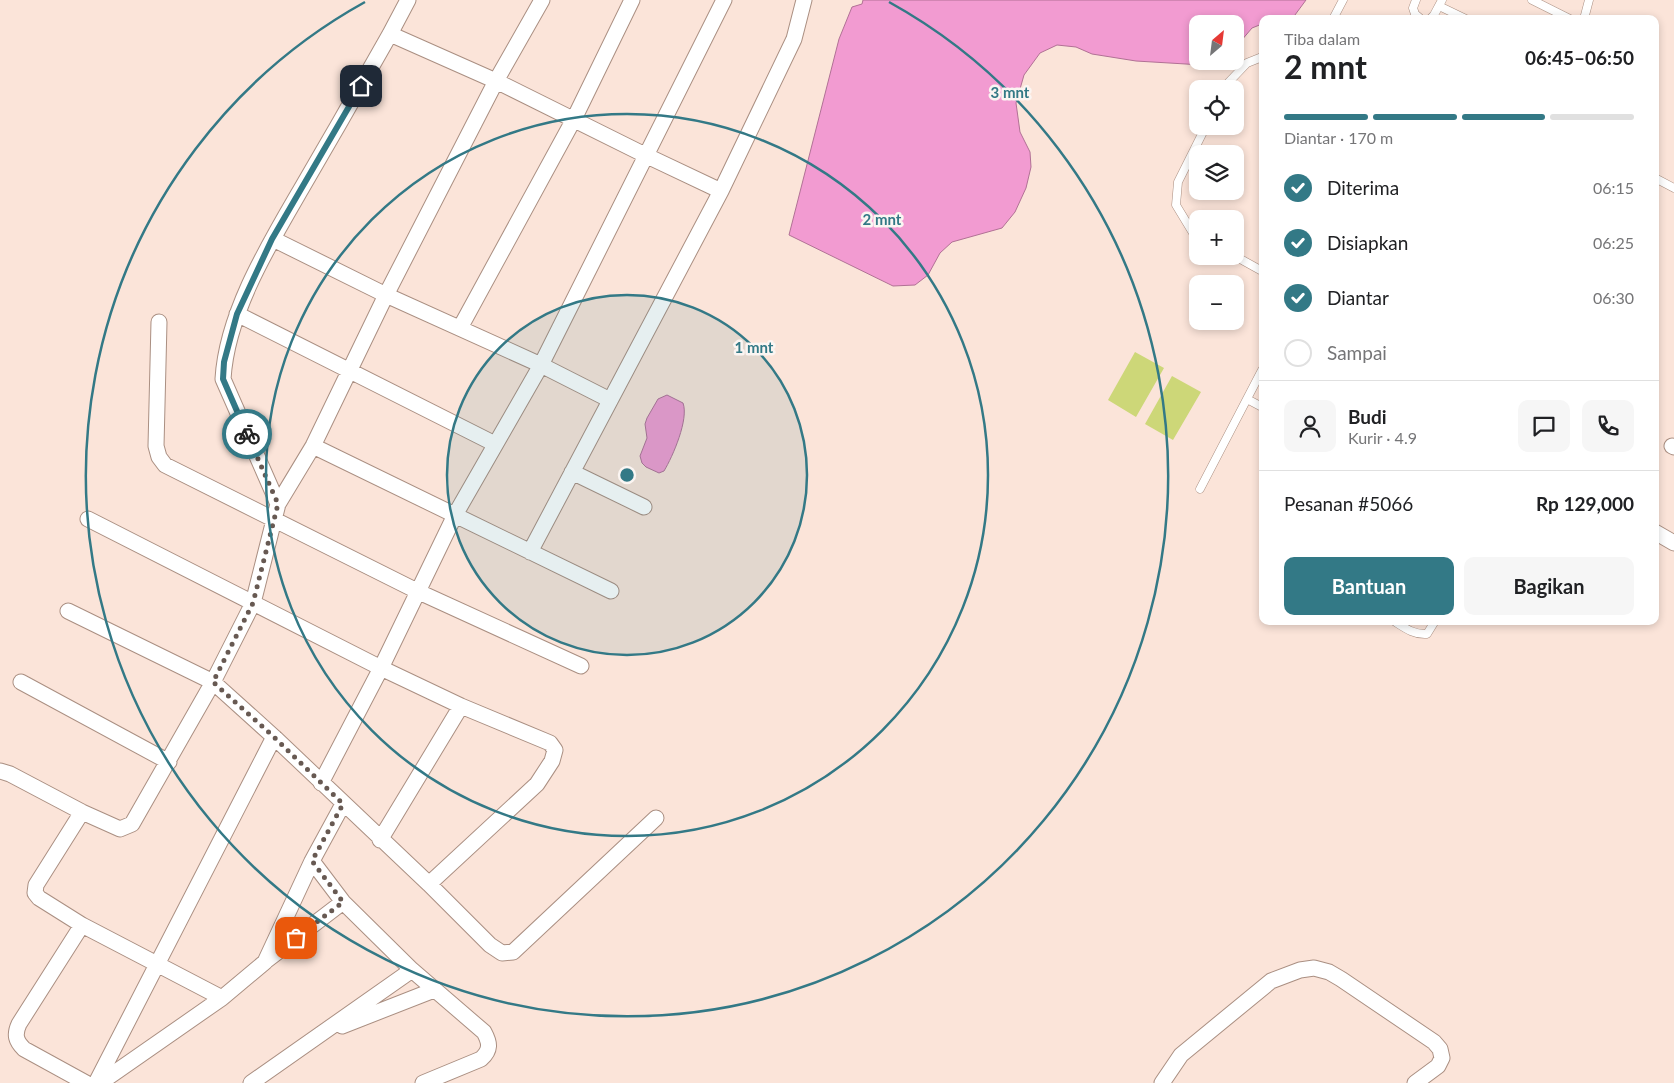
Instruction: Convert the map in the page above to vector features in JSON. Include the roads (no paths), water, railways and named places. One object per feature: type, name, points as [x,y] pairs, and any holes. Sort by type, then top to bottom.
[{"type":"street","points":[[278,504],[223,379],[224,362],[237,314],[272,239],[408,0]]},
{"type":"street","points":[[0,772],[10,774],[82,812],[120,829],[132,824],[213,682],[253,603],[278,504],[314,446],[386,295],[496,81],[542,0]]},
{"type":"street","points":[[460,328],[574,119],[632,0]]},
{"type":"street","points":[[321,783],[381,668],[455,515],[540,365],[724,0]]},
{"type":"street","points":[[530,552],[721,190],[794,39],[804,0]]},
{"type":"street","points":[[390,34],[496,81],[645,155],[721,190]]},
{"type":"street","points":[[272,239],[386,295],[540,365],[610,400]]},
{"type":"street","points":[[237,314],[495,444]]},
{"type":"street","points":[[159,322],[156,446],[159,456],[165,465],[418,592],[581,666]]},
{"type":"street","points":[[314,446],[612,591]]},
{"type":"street","points":[[572,472],[644,507]]},
{"type":"street","points":[[88,519],[381,668],[461,706],[550,743],[555,750],[552,761],[537,784],[428,884]]},
{"type":"street","points":[[1659,534],[1674,543]]},
{"type":"street","points":[[68,610],[213,682],[274,737],[490,945],[502,953],[513,952],[656,818]]},
{"type":"street","points":[[21,682],[168,762]]},
{"type":"street","points":[[380,840],[461,706]]},
{"type":"street","points":[[96,1083],[274,737]]},
{"type":"street","points":[[265,962],[312,861],[343,804]]},
{"type":"street","points":[[82,812],[36,885],[35,893],[39,898],[82,925],[222,998]]},
{"type":"street","points":[[312,861],[343,902],[412,970],[484,1032],[489,1040],[486,1055],[481,1059],[423,1083]]},
{"type":"street","points":[[100,1083],[222,998],[343,902]]},
{"type":"street","points":[[82,925],[18,1024],[15,1032],[18,1043],[24,1049],[86,1083]]},
{"type":"street","points":[[1162,1083],[1181,1055],[1271,981],[1300,970],[1314,968],[1329,972],[1341,979],[1434,1042],[1440,1049],[1442,1058],[1438,1066],[1415,1083]]},
{"type":"street","points":[[251,1083],[412,970]]},
{"type":"street","points":[[319,1036],[434,990]]},
{"type":"lane","points":[[1335,15],[1343,0]]},
{"type":"lane","points":[[1416,0],[1413,8],[1416,15]]},
{"type":"lane","points":[[1532,0],[1562,15]]},
{"type":"lane","points":[[1585,15],[1589,0]]},
{"type":"lane","points":[[1432,15],[1440,3],[1460,15]]},
{"type":"lane","points":[[1233,80],[1247,63],[1259,57]]},
{"type":"lane","points":[[1189,226],[1176,205],[1178,182],[1202,135]]},
{"type":"lane","points":[[1659,180],[1674,188]]},
{"type":"lane","points":[[1244,261],[1259,269]]},
{"type":"lane","points":[[1200,489],[1259,376]]},
{"type":"lane","points":[[1247,399],[1259,406]]},
{"type":"lane","points":[[1401,625],[1414,633],[1421,634],[1427,634],[1432,625]]}]
